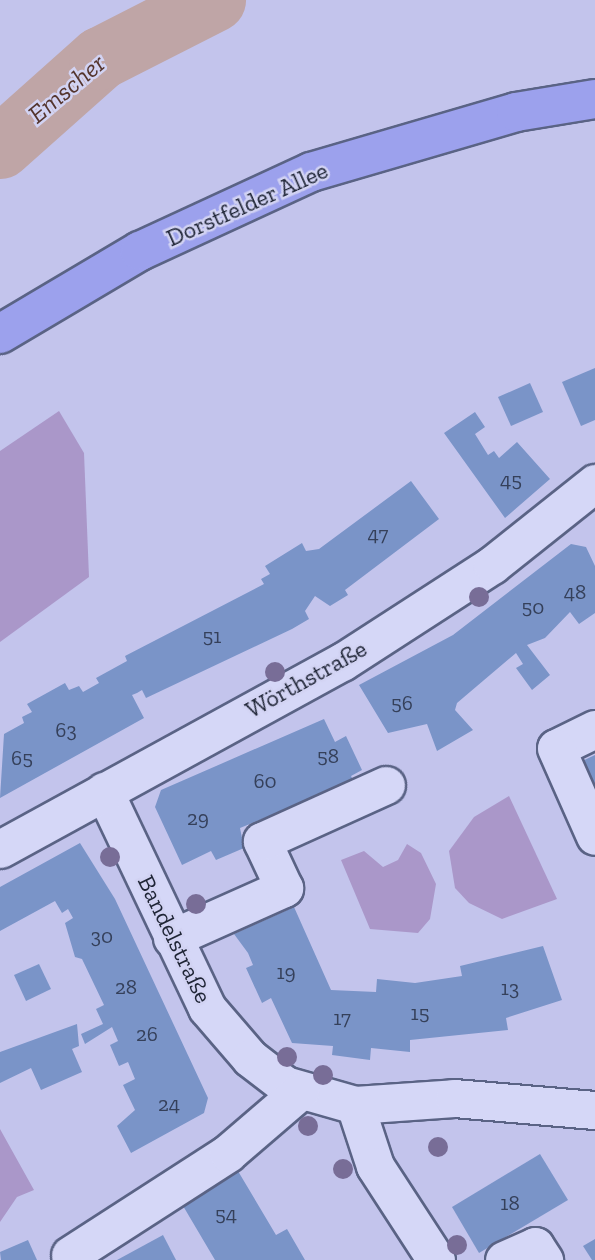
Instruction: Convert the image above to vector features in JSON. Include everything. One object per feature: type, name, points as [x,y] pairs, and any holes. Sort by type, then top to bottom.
[{"type":"main road","name":"Dorstfelder Allee","points":[[0,334],[140,251],[311,172],[516,113],[595,99]]},
{"type":"street","name":"Wörthstraße","points":[[0,849],[342,662],[492,565],[594,486]]},
{"type":"street","points":[[595,729],[556,748],[595,836]]},
{"type":"street","points":[[172,939],[284,888],[262,841],[386,785]]},
{"type":"street","name":"Bandelstraße","points":[[104,791],[207,1008],[250,1058],[300,1091],[355,1105],[454,1098],[595,1110]]},
{"type":"street","points":[[70,1255],[228,1153],[300,1091]]},
{"type":"street","points":[[355,1105],[375,1166],[436,1260]]},
{"type":"street","points":[[504,1260],[535,1245],[544,1260]]},
{"type":"shaded area","points":[[59,411],[84,453],[89,577],[0,642],[0,451]]},
{"type":"shaded area","points":[[509,796],[557,899],[502,919],[469,903],[455,888],[449,851],[474,817]]},
{"type":"shaded area","points":[[407,844],[421,853],[436,884],[430,919],[418,933],[370,929],[341,860],[364,851],[383,867],[398,860]]},
{"type":"shaded area","points":[[0,1129],[34,1190],[17,1197],[0,1222]]},
{"type":"building","points":[[595,368],[595,420],[581,426],[562,382]]},
{"type":"building","points":[[530,383],[543,412],[511,426],[498,397]]},
{"type":"building","points":[[475,412],[485,427],[475,434],[488,455],[494,451],[499,458],[517,442],[550,479],[505,518],[444,433]]},
{"type":"building","points":[[411,481],[439,519],[345,590],[348,595],[330,606],[315,596],[305,611],[309,619],[292,629],[146,698],[142,690],[132,695],[144,718],[0,798],[4,734],[24,723],[22,717],[32,712],[27,704],[65,683],[69,690],[79,686],[83,692],[99,683],[96,678],[127,661],[125,656],[264,584],[261,579],[270,574],[265,566],[302,543],[306,551],[319,549]]},
{"type":"building","points":[[571,544],[586,547],[595,566],[595,613],[579,624],[570,612],[545,638],[527,645],[550,675],[532,690],[516,668],[523,664],[516,653],[457,703],[455,710],[473,730],[437,751],[427,724],[388,733],[359,685],[453,635]]},
{"type":"building","points":[[324,719],[335,742],[346,736],[362,770],[351,776],[354,782],[240,828],[244,848],[216,860],[211,851],[182,865],[155,807],[161,790]]},
{"type":"building","points":[[595,755],[595,799],[578,763]]},
{"type":"building","points":[[80,843],[115,899],[208,1098],[204,1113],[131,1153],[117,1126],[135,1110],[123,1085],[135,1079],[128,1062],[119,1066],[110,1045],[118,1041],[112,1027],[85,1044],[81,1034],[103,1024],[96,1009],[104,1005],[82,959],[75,957],[65,923],[73,918],[68,909],[62,913],[55,901],[0,931],[0,887]]},
{"type":"building","points":[[294,907],[331,990],[376,992],[377,979],[415,983],[462,976],[460,966],[543,946],[562,1000],[506,1018],[508,1030],[410,1040],[410,1052],[371,1048],[370,1060],[332,1055],[333,1046],[292,1043],[271,998],[262,1003],[246,968],[253,965],[234,934]]},
{"type":"building","points":[[39,964],[51,989],[26,1001],[14,975]]},
{"type":"building","points":[[77,1024],[79,1046],[72,1049],[82,1072],[41,1090],[31,1068],[0,1083],[0,1052]]},
{"type":"building","points":[[540,1154],[568,1200],[479,1253],[452,1207]]},
{"type":"building","points":[[232,1161],[276,1235],[287,1229],[305,1260],[215,1260],[176,1194]]},
{"type":"building","points":[[163,1235],[176,1260],[117,1260]]},
{"type":"building","points":[[595,1239],[595,1260],[592,1260],[583,1246]]},
{"type":"building","points":[[28,1240],[37,1260],[1,1260],[0,1252]]},
{"type":"waterway","name":"Emscher","points":[[0,147],[100,58],[214,0]]}]
